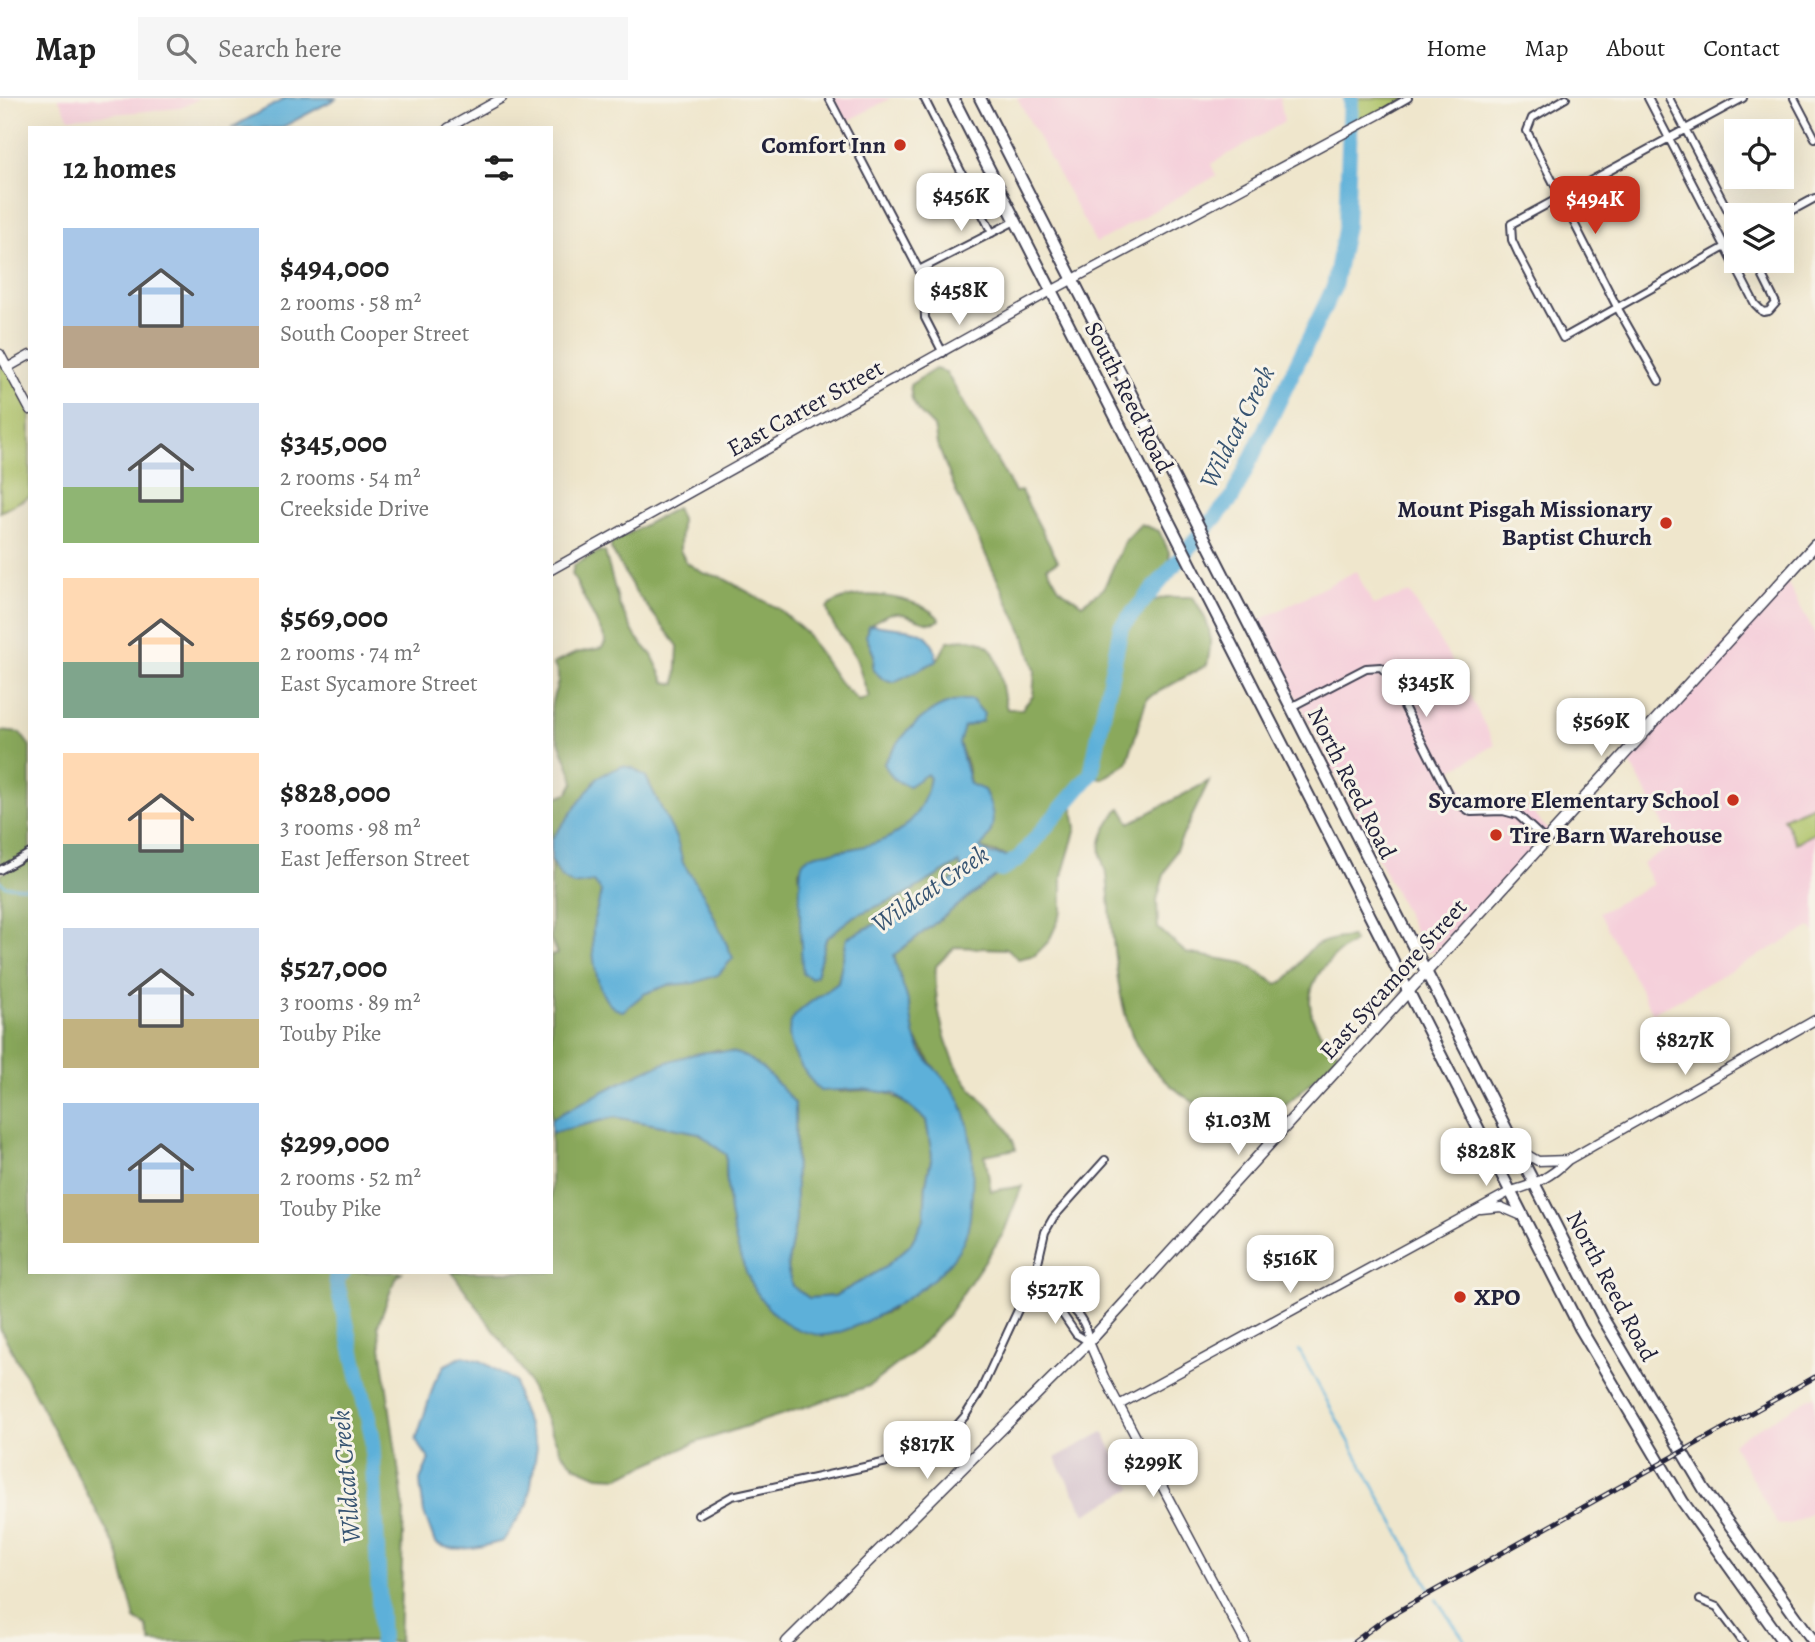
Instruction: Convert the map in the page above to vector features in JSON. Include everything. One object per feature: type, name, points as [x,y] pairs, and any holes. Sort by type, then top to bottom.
[{"type":"main road","name":"South Reed Road","points":[[953,98],[1268,716]]},
{"type":"main road","name":"South Reed Road","points":[[980,98],[1290,707]]},
{"type":"main road","name":"East Sycamore Street","points":[[788,1642],[1089,1342],[1815,545]]},
{"type":"main road","name":"North Reed Road","points":[[1290,707],[1604,1320],[1681,1452],[1740,1542],[1814,1642]]},
{"type":"main road","name":"North Reed Road","points":[[1268,716],[1580,1328],[1659,1464],[1719,1555],[1783,1642]]},
{"type":"street","points":[[452,126],[502,98]]},
{"type":"street","points":[[829,98],[919,270],[924,287],[925,318],[943,352]]},
{"type":"street","points":[[924,98],[992,233]]},
{"type":"street","name":"East Carter Street","points":[[553,569],[1073,279],[1409,98]]},
{"type":"street","points":[[1566,98],[1532,118],[1527,131],[1617,307],[1660,382]]},
{"type":"street","points":[[1648,98],[1724,243]]},
{"type":"street","points":[[1670,98],[1724,203]]},
{"type":"street","points":[[1724,248],[1563,338],[1512,240],[1511,224],[1744,98]]},
{"type":"street","points":[[1794,98],[1815,138]]},
{"type":"street","points":[[1794,209],[1815,198]]},
{"type":"street","points":[[919,270],[1015,221]]},
{"type":"street","points":[[1739,273],[1755,304],[1763,312],[1769,311],[1776,303],[1761,273]]},
{"type":"street","points":[[0,354],[4,370],[28,407]]},
{"type":"street","points":[[4,370],[28,356]]},
{"type":"street","points":[[1290,707],[1366,668],[1381,667],[1451,799],[1471,812],[1503,811],[1518,815],[1546,841]]},
{"type":"street","points":[[0,870],[28,854]]},
{"type":"street","points":[[1119,1405],[1475,1210],[1511,1191],[1535,1185],[1554,1174],[1568,1160],[1815,1020]]},
{"type":"street","points":[[1516,1148],[1538,1161],[1568,1160]]},
{"type":"street","points":[[698,1514],[732,1496],[873,1466],[930,1448],[952,1432],[980,1392],[1025,1296],[1045,1232],[1053,1218],[1105,1160]]},
{"type":"street","points":[[1475,1210],[1501,1207],[1525,1219]]},
{"type":"street","points":[[1030,1284],[1067,1301],[1082,1320],[1089,1342],[1119,1405],[1245,1642]]},
{"type":"street","points":[[1025,1296],[1061,1312],[1076,1335],[1089,1342]]},
{"type":"street","points":[[1700,1600],[1717,1607],[1743,1642]]},
{"type":"shaded area","points":[[58,98],[200,98],[181,108],[69,118]]},
{"type":"shaded area","points":[[834,98],[891,98],[846,122]]},
{"type":"shaded area","points":[[1017,98],[1280,98],[1284,122],[1211,164],[1216,176],[1096,243]]},
{"type":"shaded area","points":[[1356,571],[1373,605],[1410,593],[1452,661],[1495,745],[1451,771],[1469,799],[1524,803],[1549,831],[1435,951],[1425,951],[1258,621]]},
{"type":"shaded area","name":"Sycamore Elementary School","points":[[1785,578],[1815,634],[1815,933],[1811,927],[1653,1013],[1599,913],[1653,884],[1642,863],[1675,845],[1625,754]]},
{"type":"shaded area","points":[[1815,1395],[1815,1511],[1789,1525],[1777,1523],[1732,1443]]},
{"type":"shaded area","points":[[1103,1432],[1133,1488],[1085,1514],[1055,1458]]},
{"type":"green space","points":[[1351,98],[1408,98],[1350,130]]},
{"type":"green space","points":[[0,354],[28,405],[28,497],[0,512]]},
{"type":"green space","points":[[935,369],[946,372],[1015,492],[1021,491],[1058,561],[1047,567],[1059,588],[1082,604],[1104,588],[1124,542],[1141,524],[1159,531],[1169,552],[1170,571],[1140,605],[1166,597],[1193,597],[1209,629],[1207,665],[1147,698],[1127,763],[1102,779],[1091,774],[1071,797],[1076,828],[1062,876],[1062,912],[1049,941],[1035,955],[1018,959],[1007,949],[955,947],[936,966],[939,1014],[948,1047],[963,1076],[1003,1124],[1016,1149],[985,1155],[991,1191],[1022,1186],[1003,1234],[948,1315],[918,1348],[869,1386],[695,1443],[619,1477],[598,1476],[575,1466],[561,1452],[522,1369],[453,1274],[553,1274],[553,1132],[615,1117],[699,1133],[726,1154],[726,1179],[792,1286],[787,1268],[796,1220],[795,1103],[718,1049],[638,1075],[553,1118],[553,955],[557,954],[553,945],[553,798],[568,793],[574,782],[553,723],[553,698],[558,676],[553,664],[576,653],[602,648],[606,641],[572,574],[574,565],[600,551],[605,552],[619,604],[636,637],[652,655],[665,682],[676,684],[678,646],[635,591],[611,549],[611,543],[676,508],[681,519],[680,550],[686,562],[703,573],[721,577],[779,609],[806,633],[839,682],[859,701],[869,697],[857,661],[832,623],[827,608],[837,601],[868,595],[885,596],[919,605],[940,620],[930,623],[893,613],[868,626],[866,636],[874,655],[873,670],[890,682],[937,661],[948,641],[967,639],[980,642],[989,647],[995,656],[1007,709],[1022,709],[1033,696],[1035,670],[1026,640],[958,496],[937,444],[934,427],[918,411],[912,400],[910,385]],"holes":[[[972,700],[982,721],[964,727],[959,733],[959,743],[967,765],[980,848],[1018,859],[894,955],[898,979],[909,1004],[914,1036],[939,1075],[968,1134],[970,1218],[890,1311],[823,1336],[792,1286],[809,1298],[834,1296],[884,1268],[910,1245],[924,1219],[926,1184],[932,1155],[926,1120],[905,1103],[888,1094],[868,1090],[840,1092],[794,1018],[838,983],[847,938],[900,912],[964,873],[959,863],[904,895],[854,916],[826,939],[816,975],[800,941],[803,918],[799,870],[838,851],[880,844],[914,820],[923,807],[930,779],[927,773],[884,763],[910,729],[932,711],[958,701]]]},
{"type":"green space","points":[[0,731],[20,733],[28,743],[28,854],[0,870]]},
{"type":"green space","points":[[1209,781],[1164,875],[1157,900],[1158,928],[1186,953],[1244,963],[1277,984],[1293,973],[1307,952],[1316,945],[1351,937],[1354,942],[1325,966],[1311,993],[1310,1008],[1315,1023],[1324,1038],[1339,1053],[1292,1099],[1250,1126],[1233,1126],[1188,1099],[1170,1085],[1141,1053],[1132,1036],[1120,992],[1107,875],[1100,848],[1103,835],[1121,808],[1130,823]]},
{"type":"green space","points":[[1813,805],[1815,833],[1796,843],[1783,818]]},
{"type":"green space","points":[[28,859],[28,1274],[400,1274],[395,1279],[378,1325],[404,1509],[399,1642],[151,1642],[146,1626],[135,1619],[118,1552],[0,1328],[0,875]]},
{"type":"water","points":[[286,98],[337,98],[285,126],[235,126]]},
{"type":"water","points":[[868,626],[923,634],[930,639],[937,661],[894,682],[883,679],[873,670],[874,655],[866,636]]},
{"type":"water","points":[[972,700],[984,714],[982,721],[964,727],[959,743],[970,784],[984,790],[991,805],[992,827],[980,848],[991,854],[1019,858],[894,955],[918,1045],[956,1094],[965,1114],[971,1143],[973,1174],[968,1230],[950,1262],[922,1288],[868,1320],[842,1331],[821,1335],[794,1327],[772,1312],[756,1291],[735,1237],[726,1155],[699,1133],[615,1117],[553,1132],[553,1118],[617,1084],[669,1061],[717,1051],[738,1054],[762,1068],[795,1103],[796,1220],[787,1268],[792,1286],[809,1298],[835,1296],[884,1268],[910,1245],[924,1219],[926,1184],[932,1155],[926,1120],[895,1094],[863,1089],[820,1091],[796,1057],[789,1036],[790,1026],[803,1008],[838,983],[847,938],[900,912],[964,873],[959,863],[904,895],[854,916],[826,939],[816,975],[811,978],[803,974],[802,966],[800,881],[801,868],[806,859],[820,853],[850,849],[883,840],[908,824],[925,797],[930,778],[927,774],[909,786],[897,781],[884,763],[917,722],[950,703]]},
{"type":"water","points":[[622,766],[633,768],[646,777],[677,840],[683,863],[705,897],[733,958],[718,975],[694,983],[668,985],[644,994],[623,1011],[614,1008],[606,1000],[597,978],[593,929],[601,891],[594,882],[573,885],[561,877],[553,863],[553,837],[598,777]]},
{"type":"water","points":[[463,1356],[481,1361],[515,1381],[518,1400],[537,1447],[528,1504],[503,1541],[460,1549],[435,1543],[424,1513],[420,1481],[429,1459],[416,1440],[435,1381],[445,1365]]},
{"type":"waterway","name":"Wildcat Creek","points":[[1001,870],[1019,858],[1091,774],[1121,627],[1232,498],[1334,287],[1346,225],[1351,98]]},
{"type":"waterway","points":[[0,881],[5,886],[28,888]]},
{"type":"waterway","name":"Wildcat Creek","points":[[341,1274],[336,1279],[372,1435],[381,1642]]},
{"type":"waterway","points":[[1299,1350],[1430,1589]]},
{"type":"waterway","points":[[1436,1599],[1466,1642]]},
{"type":"railway","points":[[1354,1642],[1386,1618],[1815,1377]]},
{"type":"place","name":"Comfort Inn","points":[[900,145]]},
{"type":"place","name":"Mount Pisgah Missionary Baptist Church","points":[[1666,523]]},
{"type":"place","name":"Sycamore Elementary School","points":[[1733,800]]},
{"type":"place","name":"Tire Barn Warehouse","points":[[1496,835]]},
{"type":"place","name":"XPO","points":[[1460,1297]]}]
